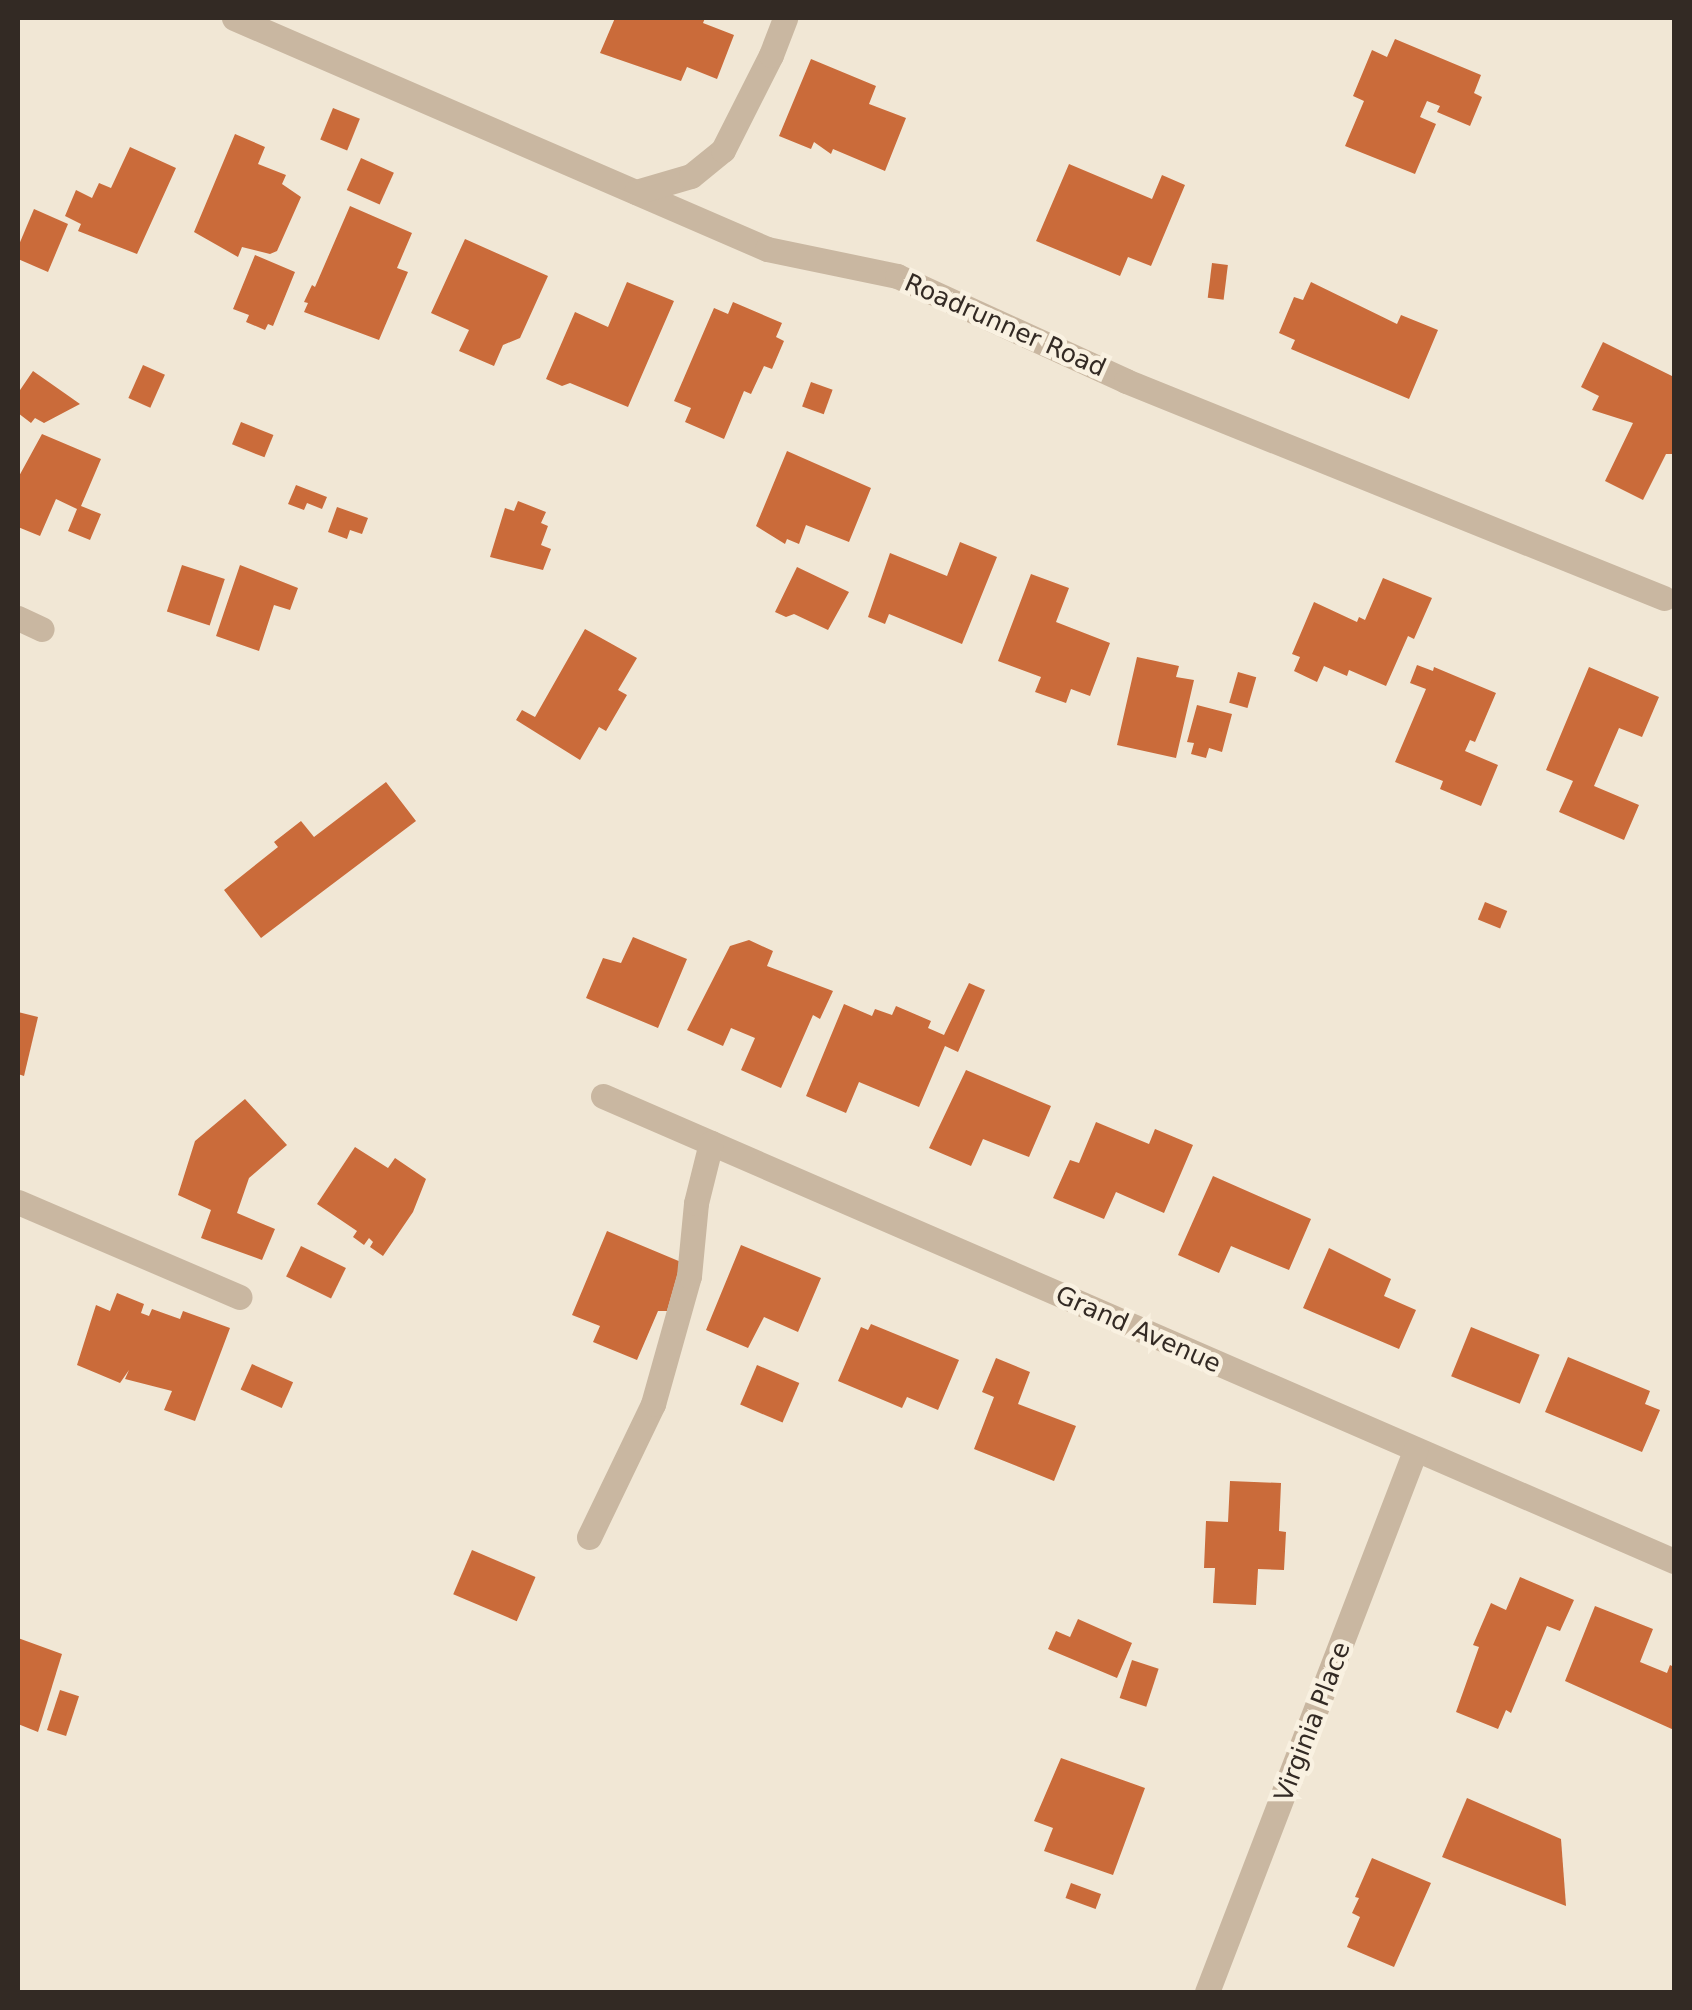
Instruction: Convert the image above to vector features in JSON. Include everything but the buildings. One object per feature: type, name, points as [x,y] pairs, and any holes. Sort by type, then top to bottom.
[{"type":"street","name":"Roadrunner Road","points":[[234,18],[766,249],[897,276],[1126,381],[1664,598]]},
{"type":"street","points":[[636,192],[691,176],[723,150],[764,72],[784,18]]},
{"type":"street","points":[[18,618],[42,629]]},
{"type":"street","name":"Grand Avenue","points":[[603,1096],[1674,1561]]},
{"type":"street","points":[[590,1537],[652,1404],[688,1276],[696,1203],[710,1143]]},
{"type":"street","points":[[18,1202],[240,1297]]},
{"type":"street","name":"Virginia Place","points":[[1207,1992],[1416,1451]]}]
